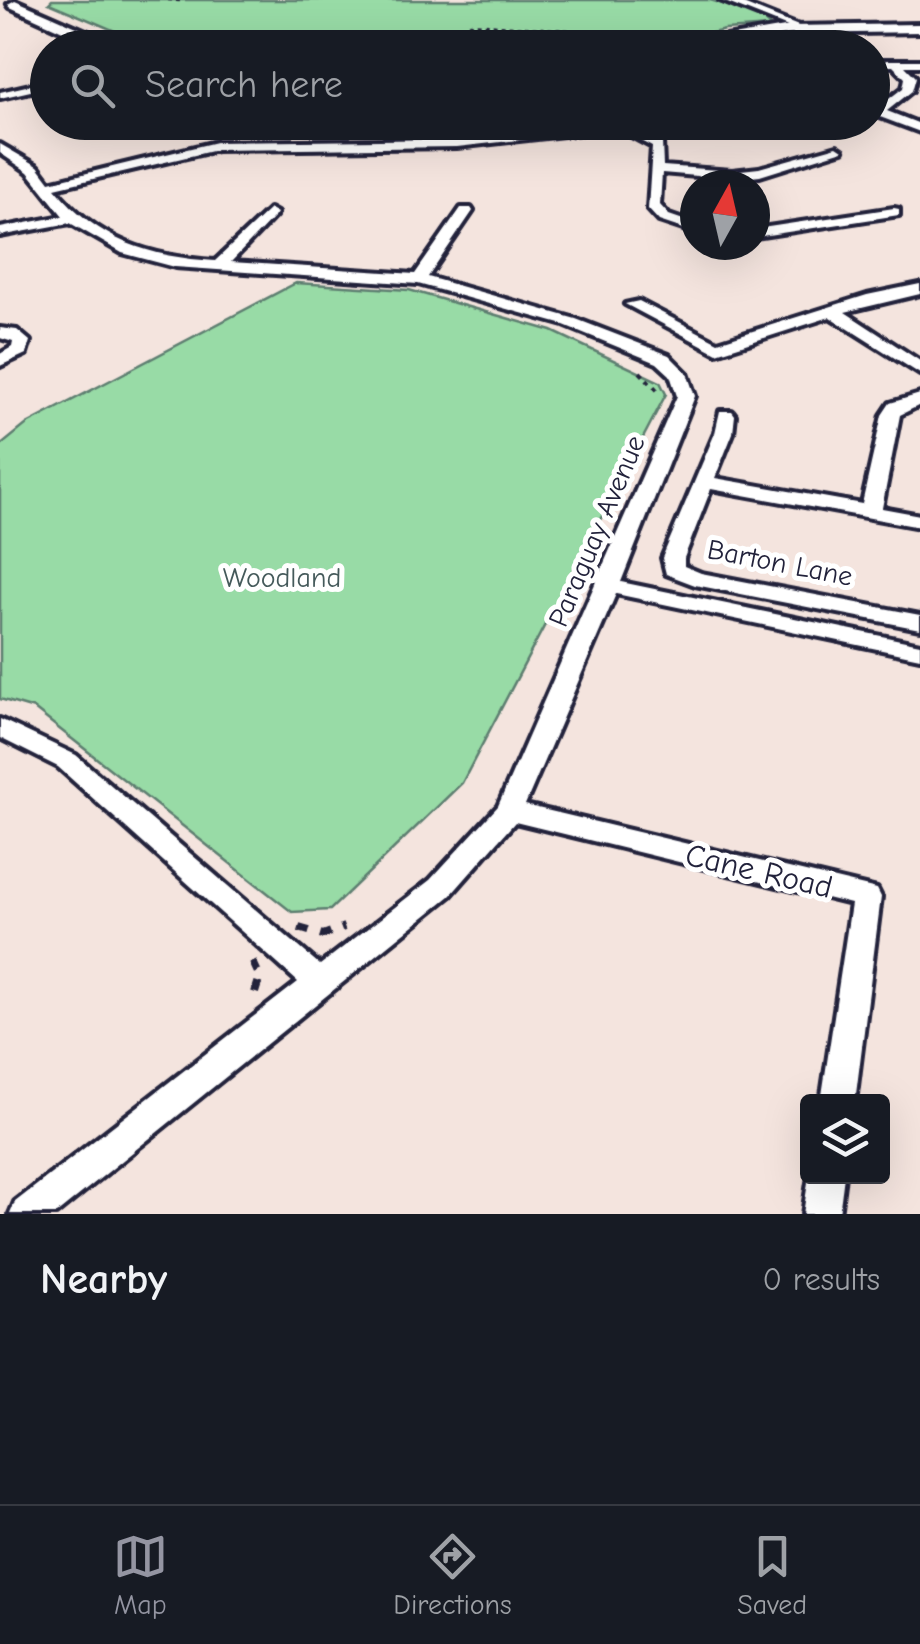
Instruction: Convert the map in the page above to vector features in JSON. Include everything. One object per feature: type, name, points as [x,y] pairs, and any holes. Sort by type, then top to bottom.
[{"type":"main road","points":[[7,1],[36,1],[50,14],[88,30]]},
{"type":"main road","points":[[7,1],[72,30]]},
{"type":"main road","points":[[784,30],[795,28]]},
{"type":"main road","points":[[782,30],[920,29]]},
{"type":"street","points":[[725,0],[752,7],[795,28]]},
{"type":"street","points":[[752,7],[778,3]]},
{"type":"street","points":[[890,64],[920,63]]},
{"type":"street","points":[[890,103],[914,90],[911,77],[898,64]]},
{"type":"street","points":[[0,95],[30,88]]},
{"type":"street","points":[[890,116],[916,124]]},
{"type":"street","points":[[50,186],[216,146],[490,140]]},
{"type":"street","points":[[649,140],[658,144],[653,206],[664,218],[680,224]]},
{"type":"street","points":[[657,169],[732,175],[760,172],[837,150]]},
{"type":"street","name":"Paraguay Avenue","points":[[4,154],[50,186],[72,218],[127,250],[174,263],[419,279],[570,322],[663,359],[678,374],[686,396],[509,811],[440,888],[28,1214]]},
{"type":"street","points":[[419,279],[466,211]]},
{"type":"street","points":[[218,267],[270,212]]},
{"type":"street","points":[[770,231],[894,212]]},
{"type":"street","points":[[0,232],[72,218]]},
{"type":"street","points":[[633,304],[717,348],[832,311],[920,290]]},
{"type":"street","points":[[832,311],[920,369]]},
{"type":"street","points":[[0,333],[22,340],[20,350],[0,360]]},
{"type":"street","points":[[871,512],[891,415],[896,407],[920,398]]},
{"type":"street","name":"Barton Lane","points":[[726,415],[724,434],[673,558],[674,568],[695,578],[920,622]]},
{"type":"street","points":[[705,482],[920,520]]},
{"type":"street","points":[[608,586],[920,651]]},
{"type":"street","points":[[0,727],[67,761],[320,983]]},
{"type":"street","name":"Cane Road","points":[[509,811],[867,897],[839,1094]]},
{"type":"street","points":[[821,1214],[826,1184]]},
{"type":"path","points":[[168,0],[180,1]]},
{"type":"path","points":[[464,30],[470,23],[581,30]]},
{"type":"path","points":[[637,369],[660,392],[660,402]]},
{"type":"path","points":[[299,928],[323,935],[354,924]]},
{"type":"path","points":[[249,953],[260,977],[251,1004]]},
{"type":"green space","points":[[710,0],[757,14],[771,27],[113,30],[49,3]]},
{"type":"green space","name":"Woodland","points":[[296,283],[409,290],[552,331],[660,382],[666,394],[462,783],[330,910],[292,912],[34,709],[0,699],[0,446],[27,424]]}]
